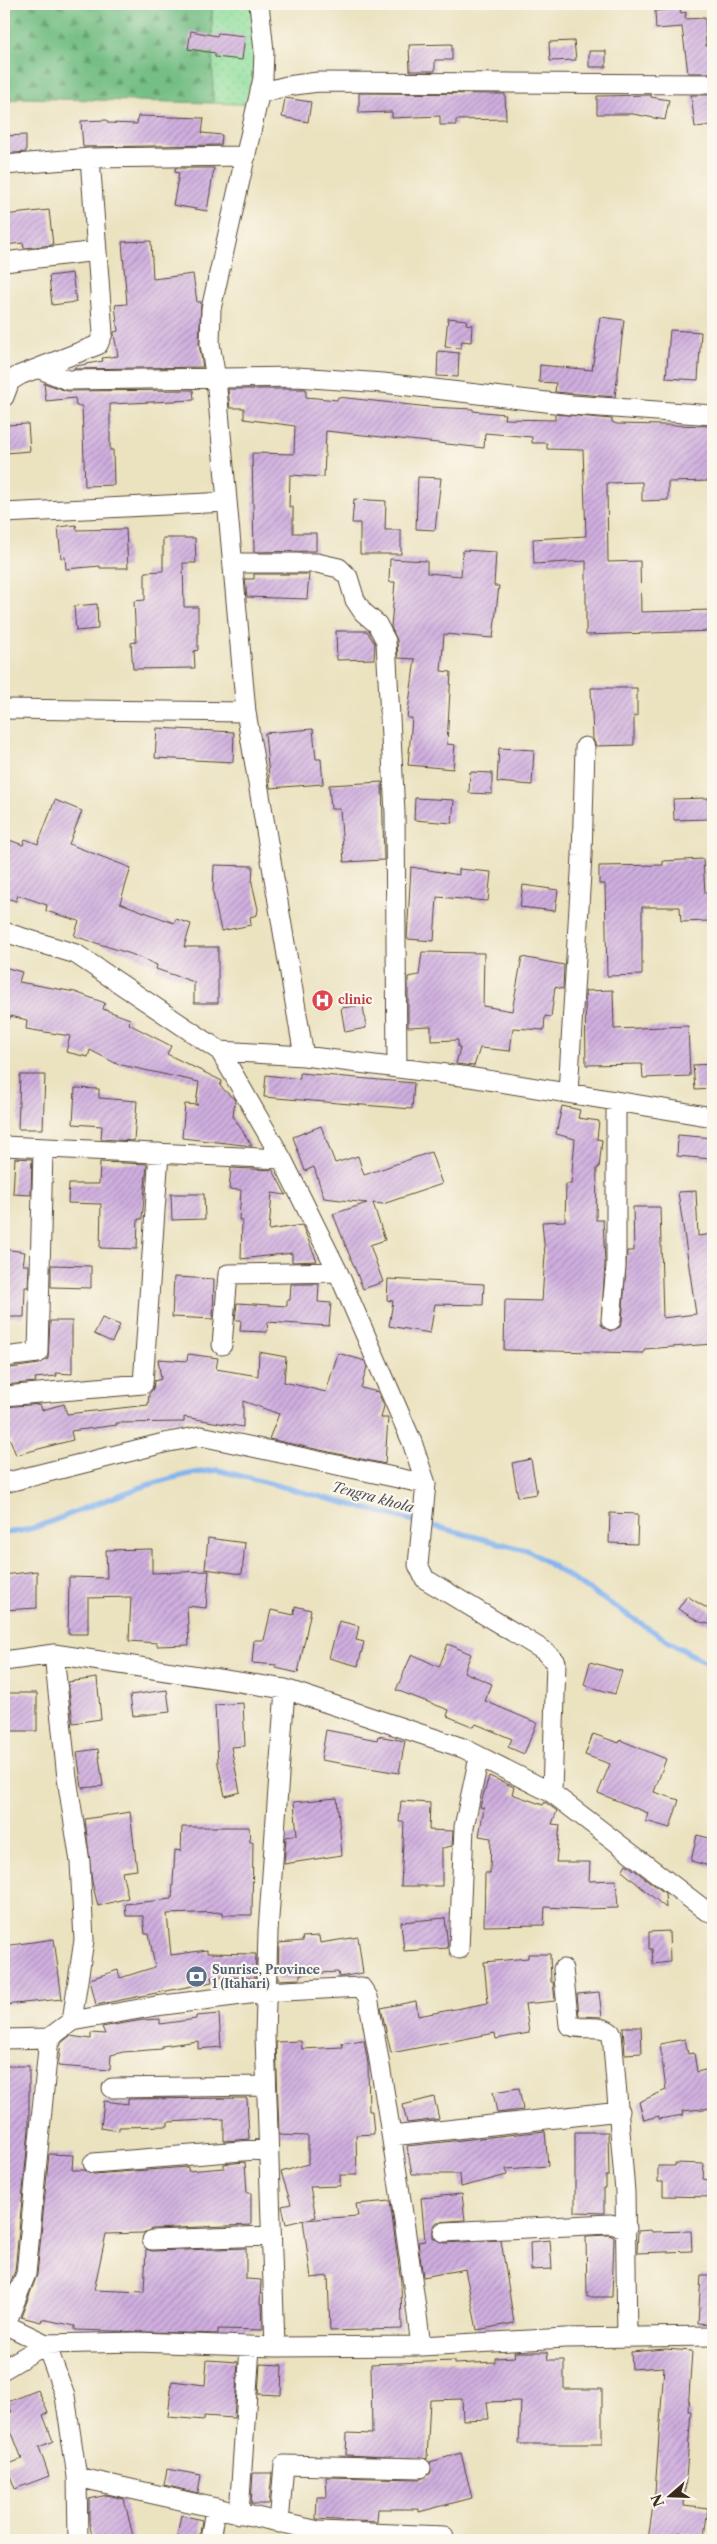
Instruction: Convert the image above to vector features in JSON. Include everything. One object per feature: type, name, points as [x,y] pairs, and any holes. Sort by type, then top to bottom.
[{"type":"street","points":[[259,4],[264,51],[260,92],[211,308],[210,344],[216,378],[246,712],[304,1056]]},
{"type":"street","points":[[260,92],[318,82],[713,84]]},
{"type":"street","points":[[4,165],[90,158],[246,156]]},
{"type":"street","points":[[4,397],[10,381],[20,375],[98,345],[103,333],[90,158]]},
{"type":"street","points":[[4,262],[97,251]]},
{"type":"street","points":[[40,368],[67,380],[297,377],[383,383],[572,405],[713,415]]},
{"type":"street","points":[[4,513],[227,502]]},
{"type":"street","points":[[233,563],[317,563],[339,568],[348,577],[355,600],[363,612],[377,624],[386,641],[395,813],[397,1068]]},
{"type":"street","points":[[4,709],[246,712]]},
{"type":"street","points":[[568,1093],[582,856],[585,747]]},
{"type":"street","points":[[4,932],[76,954],[220,1051],[282,1159],[338,1272],[412,1442],[425,1492],[418,1566],[425,1578],[433,1586],[543,1650],[556,1662],[552,1793]]},
{"type":"street","points":[[220,1051],[304,1056],[397,1068],[713,1117]]},
{"type":"street","points":[[611,1320],[616,1266],[616,1101]]},
{"type":"street","points":[[4,1146],[43,1150],[282,1159]]},
{"type":"street","points":[[4,1357],[38,1353],[43,1150]]},
{"type":"street","points":[[4,1396],[144,1384],[159,1153]]},
{"type":"street","points":[[222,1346],[228,1274],[338,1272]]},
{"type":"street","points":[[4,1483],[164,1443],[201,1436],[425,1492]]},
{"type":"street","points":[[4,1661],[54,1654],[285,1689],[463,1748],[552,1793],[705,1910],[713,1913]]},
{"type":"street","points":[[54,1654],[67,1778],[80,1862],[84,1940],[72,2021]]},
{"type":"street","points":[[275,2347],[267,2149],[266,1992],[268,1932],[285,1689]]},
{"type":"street","points":[[460,1949],[464,1827],[479,1757]]},
{"type":"street","points":[[563,1969],[569,2025],[574,2028],[603,2028],[612,2034],[620,2111],[627,2228],[627,2337]]},
{"type":"street","points":[[4,2039],[49,2038],[72,2021],[156,2006],[266,1992],[361,1987],[368,1997],[392,2136],[421,2346]]},
{"type":"street","points":[[49,2038],[26,2274],[5,2324],[46,2344],[137,2342],[275,2347],[421,2346],[627,2337],[713,2336]]},
{"type":"street","points":[[112,2088],[266,2086]]},
{"type":"street","points":[[392,2136],[620,2111]]},
{"type":"street","points":[[93,2163],[267,2149]]},
{"type":"street","points":[[443,2232],[610,2224],[627,2228]]},
{"type":"street","points":[[152,2240],[270,2236]]},
{"type":"street","points":[[4,2369],[46,2344]]},
{"type":"street","points":[[46,2344],[65,2396],[77,2477],[78,2540]]},
{"type":"street","points":[[239,2514],[250,2346]]},
{"type":"street","points":[[279,2523],[284,2466],[421,2468]]},
{"type":"street","points":[[77,2477],[319,2532],[444,2536]]},
{"type":"street","points":[[210,2540],[215,2508]]},
{"type":"green space","points":[[16,4],[207,4],[212,10],[213,103],[21,98],[4,103],[4,8]]},
{"type":"green space","points":[[207,4],[264,4],[261,105],[213,103],[212,10]]},
{"type":"building","points":[[680,9],[681,13],[686,12],[685,19],[705,18],[706,46],[713,46],[713,73],[688,73],[682,27],[656,29],[655,11]]},
{"type":"building","points":[[191,31],[217,36],[218,33],[245,36],[242,60],[215,57],[215,53],[188,49]]},
{"type":"building","points":[[574,41],[576,60],[550,61],[549,42]]},
{"type":"building","points":[[452,44],[452,60],[435,60],[435,71],[410,71],[409,45]]},
{"type":"building","points":[[589,51],[606,51],[606,67],[589,67]]},
{"type":"building","points":[[359,93],[505,94],[506,119],[456,120],[456,125],[440,125],[440,116],[392,118],[392,112],[359,113]]},
{"type":"building","points":[[651,95],[651,97],[669,100],[665,120],[633,114],[597,114],[597,96]]},
{"type":"building","points":[[691,95],[713,95],[713,125],[695,127]]},
{"type":"building","points":[[285,98],[311,102],[308,122],[282,117]]},
{"type":"building","points":[[138,116],[204,118],[202,133],[222,135],[221,145],[83,147],[81,121],[107,120],[108,123],[137,124]]},
{"type":"building","points":[[26,135],[26,152],[4,154],[4,136]]},
{"type":"building","points":[[175,168],[214,168],[207,211],[173,205],[179,173],[175,172]]},
{"type":"building","points":[[49,210],[53,245],[24,248],[23,243],[4,245],[4,215]]},
{"type":"building","points":[[151,241],[153,279],[193,274],[197,302],[201,302],[199,344],[203,367],[73,369],[76,366],[103,361],[102,358],[118,356],[114,334],[114,332],[118,331],[115,305],[127,304],[122,242]]},
{"type":"building","points":[[72,273],[76,302],[52,305],[49,276]]},
{"type":"building","points":[[600,317],[624,320],[615,397],[555,392],[556,383],[539,382],[540,365],[592,370]]},
{"type":"building","points":[[448,318],[467,320],[466,324],[472,325],[471,342],[462,341],[461,348],[445,347]]},
{"type":"building","points":[[670,330],[701,332],[698,380],[666,378]]},
{"type":"building","points":[[438,351],[459,353],[458,377],[437,376]]},
{"type":"building","points":[[44,383],[67,391],[193,390],[194,400],[110,404],[110,450],[113,450],[114,485],[85,486],[82,406],[76,406],[75,398],[46,401]]},
{"type":"building","points":[[228,389],[306,389],[306,397],[337,400],[338,397],[429,407],[473,409],[473,411],[505,414],[504,419],[555,420],[555,414],[612,419],[612,422],[617,424],[713,426],[713,448],[709,448],[710,481],[668,482],[668,500],[642,501],[642,482],[607,483],[608,562],[640,561],[641,612],[712,610],[713,631],[586,635],[586,561],[534,564],[533,539],[586,536],[583,450],[547,449],[547,443],[532,443],[532,437],[485,433],[484,448],[326,431],[324,477],[290,475],[289,507],[293,507],[293,533],[316,533],[316,551],[254,552],[252,453],[294,454],[295,426],[244,419],[244,408],[230,408]]},
{"type":"building","points":[[28,424],[30,451],[5,453],[4,425]]},
{"type":"building","points":[[418,477],[441,478],[435,530],[416,529]]},
{"type":"building","points":[[354,499],[386,501],[385,530],[401,530],[401,554],[360,554],[360,523],[352,523]]},
{"type":"building","points":[[76,525],[77,530],[126,529],[128,568],[100,568],[100,566],[66,569],[65,557],[61,558],[58,527]]},
{"type":"building","points":[[163,538],[195,538],[196,563],[183,563],[184,607],[198,607],[198,650],[194,651],[195,668],[133,669],[131,643],[136,642],[134,601],[145,600],[145,572],[163,571]]},
{"type":"building","points":[[463,550],[496,552],[494,586],[499,586],[493,638],[444,634],[441,671],[451,672],[447,744],[455,745],[453,769],[408,765],[412,718],[407,718],[415,659],[398,658],[397,640],[391,627],[395,582],[389,582],[390,559],[427,561],[427,573],[461,576]]},
{"type":"building","points":[[254,574],[309,574],[307,599],[247,597],[245,579],[254,579]]},
{"type":"building","points":[[97,604],[98,629],[76,631],[74,606]]},
{"type":"building","points":[[336,631],[367,631],[375,644],[374,659],[337,660]]},
{"type":"building","points":[[591,688],[637,688],[637,716],[634,716],[634,745],[596,746],[593,739]]},
{"type":"building","points":[[157,728],[234,732],[233,762],[155,758]]},
{"type":"building","points":[[313,729],[316,759],[321,759],[323,784],[270,788],[265,733]]},
{"type":"building","points":[[499,748],[534,750],[532,785],[497,782]]},
{"type":"building","points":[[470,772],[492,773],[492,794],[469,793]]},
{"type":"building","points":[[382,782],[384,860],[344,862],[340,809],[331,809],[329,785]]},
{"type":"building","points":[[415,798],[454,800],[452,823],[414,820]]},
{"type":"building","points":[[708,798],[709,819],[674,820],[673,799]]},
{"type":"building","points":[[55,800],[82,811],[69,844],[131,868],[120,903],[174,923],[176,919],[191,924],[184,947],[218,947],[218,1003],[194,1003],[194,982],[156,969],[157,965],[131,954],[74,936],[79,921],[46,911],[47,905],[18,895],[16,901],[4,897],[4,838],[23,845],[25,839],[38,844]]},
{"type":"building","points":[[703,859],[705,893],[709,893],[709,921],[681,922],[680,907],[642,907],[642,975],[607,976],[605,884],[599,884],[599,866],[663,865],[663,861]]},
{"type":"building","points":[[214,865],[253,866],[252,883],[258,909],[257,915],[250,917],[251,925],[221,931],[213,893]]},
{"type":"building","points":[[411,867],[459,875],[459,869],[491,872],[488,901],[437,897],[434,941],[407,939]]},
{"type":"building","points":[[523,885],[558,890],[555,911],[520,907]]},
{"type":"building","points":[[422,952],[484,953],[483,1006],[512,1011],[522,957],[564,965],[563,989],[555,987],[551,1017],[545,1016],[544,1030],[513,1028],[510,1051],[480,1048],[474,1066],[456,1064],[460,1047],[458,1047],[458,1040],[431,1041],[431,1026],[408,1027],[408,977],[419,975]]},
{"type":"building","points":[[4,967],[22,972],[19,982],[75,992],[105,1003],[103,1009],[130,1019],[129,1024],[171,1046],[167,1054],[222,1081],[220,1086],[235,1100],[233,1116],[252,1146],[182,1138],[185,1104],[198,1105],[196,1104],[199,1082],[117,1064],[90,1050],[88,1057],[66,1052],[70,1036],[26,1029],[27,1020],[11,1016],[9,1020],[4,1020]]},
{"type":"building","points":[[613,990],[614,1029],[688,1026],[690,1076],[643,1078],[642,1064],[586,1065],[585,991]]},
{"type":"building","points":[[363,1005],[366,1028],[345,1032],[341,1008]]},
{"type":"building","points":[[713,1064],[713,1089],[695,1090],[693,1065]]},
{"type":"building","points":[[300,1073],[414,1083],[412,1109],[264,1097],[266,1075],[300,1079]]},
{"type":"building","points":[[20,1075],[45,1075],[43,1129],[18,1129]]},
{"type":"building","points":[[75,1088],[99,1089],[99,1098],[137,1101],[134,1141],[101,1139],[102,1126],[73,1124]]},
{"type":"building","points":[[562,1106],[580,1110],[578,1118],[599,1121],[597,1139],[602,1140],[599,1168],[597,1168],[596,1220],[603,1220],[605,1265],[601,1325],[610,1331],[620,1327],[622,1322],[627,1251],[634,1251],[633,1207],[660,1207],[663,1318],[696,1314],[678,1192],[696,1191],[698,1236],[713,1234],[713,1344],[644,1349],[644,1353],[504,1350],[505,1300],[542,1301],[545,1255],[542,1222],[565,1221],[566,1184],[571,1184],[575,1139],[556,1134]]},
{"type":"building","points":[[321,1126],[335,1163],[358,1156],[364,1175],[431,1152],[442,1184],[383,1204],[373,1203],[385,1240],[370,1245],[383,1282],[363,1289],[333,1214],[367,1203],[324,1198],[314,1167],[305,1171],[293,1137]]},
{"type":"building","points":[[678,1135],[713,1138],[711,1159],[677,1156]]},
{"type":"building","points":[[15,1158],[32,1159],[31,1195],[13,1194]]},
{"type":"building","points":[[100,1162],[147,1164],[142,1219],[138,1219],[137,1249],[100,1248],[101,1204],[68,1203],[69,1184],[99,1184]]},
{"type":"building","points":[[231,1168],[273,1170],[286,1195],[272,1193],[269,1230],[302,1225],[317,1261],[292,1262],[292,1253],[241,1259],[242,1220],[239,1220],[241,1190],[229,1189]]},
{"type":"building","points":[[171,1194],[204,1194],[205,1219],[172,1220]]},
{"type":"building","points":[[4,1249],[25,1252],[23,1265],[29,1265],[28,1287],[25,1287],[24,1317],[4,1317]]},
{"type":"building","points":[[51,1265],[91,1266],[91,1288],[51,1287]]},
{"type":"building","points":[[174,1277],[214,1279],[213,1319],[172,1317]]},
{"type":"building","points":[[388,1279],[484,1284],[483,1305],[435,1304],[430,1333],[389,1326],[393,1301],[387,1300]]},
{"type":"building","points":[[291,1284],[319,1284],[318,1302],[331,1303],[329,1326],[268,1322],[267,1332],[240,1331],[241,1320],[235,1320],[237,1303],[287,1306],[287,1300],[290,1300]]},
{"type":"building","points":[[102,1318],[120,1325],[112,1342],[94,1334]]},
{"type":"building","points":[[50,1321],[72,1321],[72,1374],[56,1373],[57,1376],[35,1378],[36,1382],[4,1385],[4,1369],[39,1364],[48,1359]]},
{"type":"building","points":[[259,1352],[286,1357],[284,1382],[326,1392],[338,1353],[365,1361],[367,1367],[361,1388],[378,1392],[384,1406],[381,1418],[388,1418],[385,1464],[269,1439],[279,1414],[243,1401],[243,1427],[184,1417],[184,1422],[116,1423],[117,1425],[71,1431],[73,1440],[16,1455],[10,1439],[4,1441],[4,1407],[40,1404],[42,1410],[64,1404],[67,1414],[148,1405],[149,1394],[153,1389],[154,1381],[161,1379],[158,1359],[187,1361],[188,1354],[218,1358],[216,1369],[258,1376]]},
{"type":"building","points":[[531,1459],[537,1494],[518,1497],[512,1463]]},
{"type":"building","points":[[610,1513],[638,1514],[637,1544],[609,1543]]},
{"type":"building","points":[[208,1538],[245,1543],[242,1574],[205,1569]]},
{"type":"building","points":[[152,1549],[152,1573],[209,1571],[206,1608],[187,1606],[189,1645],[157,1646],[157,1643],[129,1641],[131,1597],[88,1598],[88,1634],[68,1634],[69,1577],[107,1578],[106,1550]]},
{"type":"building","points":[[37,1571],[37,1608],[4,1610],[4,1575]]},
{"type":"building","points":[[687,1596],[713,1612],[713,1625],[700,1622],[678,1609]]},
{"type":"building","points":[[295,1606],[311,1610],[298,1673],[276,1668],[277,1665],[252,1663],[254,1640],[264,1640],[271,1610],[294,1615]]},
{"type":"building","points":[[339,1621],[359,1626],[356,1640],[364,1642],[358,1666],[329,1658]]},
{"type":"building","points":[[448,1644],[471,1654],[464,1672],[492,1684],[485,1701],[537,1723],[524,1754],[508,1747],[512,1739],[476,1724],[474,1727],[447,1716],[449,1710],[396,1690],[412,1654],[439,1667]]},
{"type":"building","points":[[590,1662],[622,1671],[615,1694],[584,1685]]},
{"type":"building","points":[[97,1678],[101,1719],[73,1723],[68,1682]]},
{"type":"building","points":[[167,1690],[170,1712],[133,1716],[130,1695]]},
{"type":"building","points":[[8,1693],[37,1693],[37,1731],[8,1731]]},
{"type":"building","points":[[243,1703],[245,1746],[231,1747],[240,1792],[225,1796],[218,1764],[215,1705]]},
{"type":"building","points":[[326,1730],[377,1740],[378,1736],[405,1741],[399,1773],[321,1760]]},
{"type":"building","points":[[593,1734],[619,1743],[620,1740],[666,1759],[654,1792],[679,1800],[670,1828],[646,1821],[648,1813],[598,1793],[610,1764],[585,1755]]},
{"type":"building","points":[[98,1749],[103,1786],[82,1788],[77,1752]]},
{"type":"building","points":[[489,1776],[514,1787],[512,1794],[543,1805],[545,1802],[557,1811],[552,1824],[560,1825],[556,1862],[590,1862],[589,1881],[616,1880],[618,1908],[545,1907],[544,1925],[484,1926],[485,1873],[490,1873],[491,1838],[479,1836],[484,1808],[480,1807]]},
{"type":"building","points":[[337,1798],[342,1855],[284,1864],[286,1837],[297,1835],[294,1802]]},
{"type":"building","points":[[401,1801],[430,1803],[429,1830],[453,1831],[452,1846],[442,1848],[442,1886],[401,1886],[404,1822],[399,1822]]},
{"type":"building","points":[[130,1812],[137,1870],[122,1872],[128,1898],[98,1906],[92,1882],[85,1819]]},
{"type":"building","points":[[182,1827],[249,1827],[250,1842],[253,1842],[252,1915],[223,1915],[223,1912],[167,1914],[171,1955],[207,1950],[207,1953],[256,1954],[255,1978],[211,1977],[212,1982],[96,2005],[90,1979],[118,1970],[120,1978],[155,1967],[149,1934],[145,1934],[143,1916],[126,1916],[125,1904],[172,1899],[175,1850],[181,1851]]},
{"type":"building","points":[[697,1835],[713,1839],[713,1867],[691,1861]]},
{"type":"building","points":[[626,1864],[665,1893],[666,1908],[622,1871]]},
{"type":"building","points":[[445,1918],[448,1948],[404,1951],[401,1922]]},
{"type":"building","points":[[669,1931],[670,1962],[653,1964],[652,1949],[649,1949],[649,1932]]},
{"type":"building","points":[[319,1936],[320,1943],[358,1937],[363,1973],[339,1977],[338,1972],[300,1974],[300,1979],[278,1980],[279,1943],[303,1941],[302,1937]]},
{"type":"building","points":[[54,1939],[62,1999],[4,2005],[4,1946]]},
{"type":"building","points":[[528,1954],[550,1954],[551,1982],[553,1982],[555,2001],[525,2004],[529,2033],[496,2039],[495,2033],[391,2053],[381,2008],[416,2001],[418,2016],[488,2003],[484,1962],[528,1958]]},
{"type":"building","points":[[599,1992],[602,2017],[579,2016],[577,1994]]},
{"type":"building","points":[[219,2014],[221,2047],[198,2049],[198,2041],[162,2046],[162,2049],[123,2052],[111,2055],[110,2070],[58,2066],[61,2043],[70,2036],[91,2039],[91,2033],[105,2034],[102,2027],[160,2019],[160,2024],[196,2019],[196,2016]]},
{"type":"building","points":[[623,2027],[641,2027],[642,2053],[625,2054]]},
{"type":"building","points":[[685,2039],[688,2054],[694,2053],[697,2072],[713,2068],[713,2108],[682,2111],[683,2115],[659,2119],[659,2116],[644,2120],[639,2102],[666,2090],[660,2044]]},
{"type":"building","points":[[364,2040],[368,2064],[369,2111],[372,2111],[374,2134],[356,2135],[357,2175],[340,2175],[340,2186],[310,2187],[316,2217],[286,2224],[282,2206],[291,2204],[281,2172],[308,2164],[308,2136],[279,2135],[276,2042],[301,2041],[302,2049],[343,2047],[342,2043]]},
{"type":"building","points":[[5,2066],[29,2066],[29,2130],[15,2271],[4,2299]]},
{"type":"building","points":[[519,2088],[523,2110],[497,2113],[493,2092]]},
{"type":"building","points":[[434,2097],[439,2119],[407,2123],[403,2105]]},
{"type":"building","points":[[247,2098],[249,2139],[224,2141],[224,2119],[168,2122],[168,2126],[119,2127],[119,2131],[101,2128],[104,2101],[128,2104],[128,2099]]},
{"type":"building","points":[[545,2131],[548,2166],[506,2169],[507,2175],[461,2187],[460,2174],[412,2174],[407,2146]]},
{"type":"building","points":[[575,2132],[608,2132],[609,2176],[606,2176],[606,2188],[604,2188],[604,2213],[575,2212]]},
{"type":"building","points":[[49,2154],[73,2155],[72,2170],[84,2170],[94,2174],[188,2167],[188,2171],[224,2168],[224,2164],[245,2162],[247,2193],[251,2193],[251,2225],[152,2229],[143,2233],[106,2234],[94,2290],[144,2292],[146,2249],[152,2251],[246,2248],[246,2279],[261,2280],[260,2304],[262,2304],[263,2330],[218,2329],[218,2334],[75,2330],[75,2326],[42,2319],[41,2322],[21,2317],[37,2275]]},
{"type":"building","points":[[675,2163],[704,2164],[703,2179],[713,2181],[713,2197],[663,2196],[663,2182],[658,2182],[658,2166],[675,2166]]},
{"type":"building","points":[[462,2194],[465,2220],[437,2222],[433,2227],[433,2238],[444,2243],[501,2240],[514,2323],[477,2330],[465,2269],[423,2277],[418,2242],[425,2241],[421,2198]]},
{"type":"building","points":[[390,2201],[401,2282],[402,2329],[330,2331],[328,2276],[311,2278],[303,2220],[358,2216],[356,2204]]},
{"type":"building","points":[[651,2230],[652,2232],[691,2231],[692,2251],[637,2253],[638,2231]]},
{"type":"building","points":[[609,2235],[614,2237],[612,2297],[587,2297],[586,2236]]},
{"type":"building","points":[[550,2240],[552,2269],[531,2270],[530,2242]]},
{"type":"building","points":[[701,2275],[713,2275],[713,2324],[698,2323]]},
{"type":"building","points":[[665,2349],[692,2351],[688,2411],[691,2411],[684,2506],[708,2509],[704,2536],[678,2532],[677,2540],[648,2540],[655,2492],[664,2367],[632,2369],[631,2352]]},
{"type":"building","points":[[514,2352],[547,2352],[548,2360],[564,2360],[564,2389],[602,2389],[602,2444],[519,2444],[521,2401],[487,2402],[489,2419],[463,2420],[462,2399],[430,2400],[427,2459],[346,2455],[347,2433],[372,2434],[371,2364],[454,2361],[454,2364],[495,2362],[495,2358],[515,2357]]},
{"type":"building","points":[[207,2360],[238,2362],[234,2418],[204,2416],[204,2420],[168,2417],[172,2381],[205,2385]]},
{"type":"building","points":[[260,2364],[282,2365],[281,2395],[258,2394]]},
{"type":"building","points":[[38,2390],[48,2413],[43,2415],[53,2441],[39,2447],[49,2476],[15,2489],[6,2465],[22,2459],[5,2415],[12,2412],[8,2402]]},
{"type":"building","points":[[461,2453],[472,2498],[419,2512],[419,2509],[378,2509],[377,2522],[316,2519],[317,2497],[327,2497],[326,2477],[421,2479],[431,2473],[430,2462]]},
{"type":"building","points":[[167,2469],[201,2475],[198,2493],[164,2485]]},
{"type":"building","points":[[253,2473],[272,2473],[269,2504],[251,2504]]},
{"type":"building","points":[[107,2495],[124,2499],[134,2540],[93,2540],[89,2522],[89,2499]]},
{"type":"building","points":[[181,2515],[202,2520],[199,2540],[176,2540]]},
{"type":"waterway","name":"Tengra khola","points":[[4,1533],[43,1525],[148,1485],[184,1475],[218,1470],[529,1551],[676,1646],[713,1666]]},
{"type":"place","name":"clinic","points":[[322,1000]]},
{"type":"place","name":"Sunrise, Province 1 (Itahari)","points":[[196,1977]]}]
